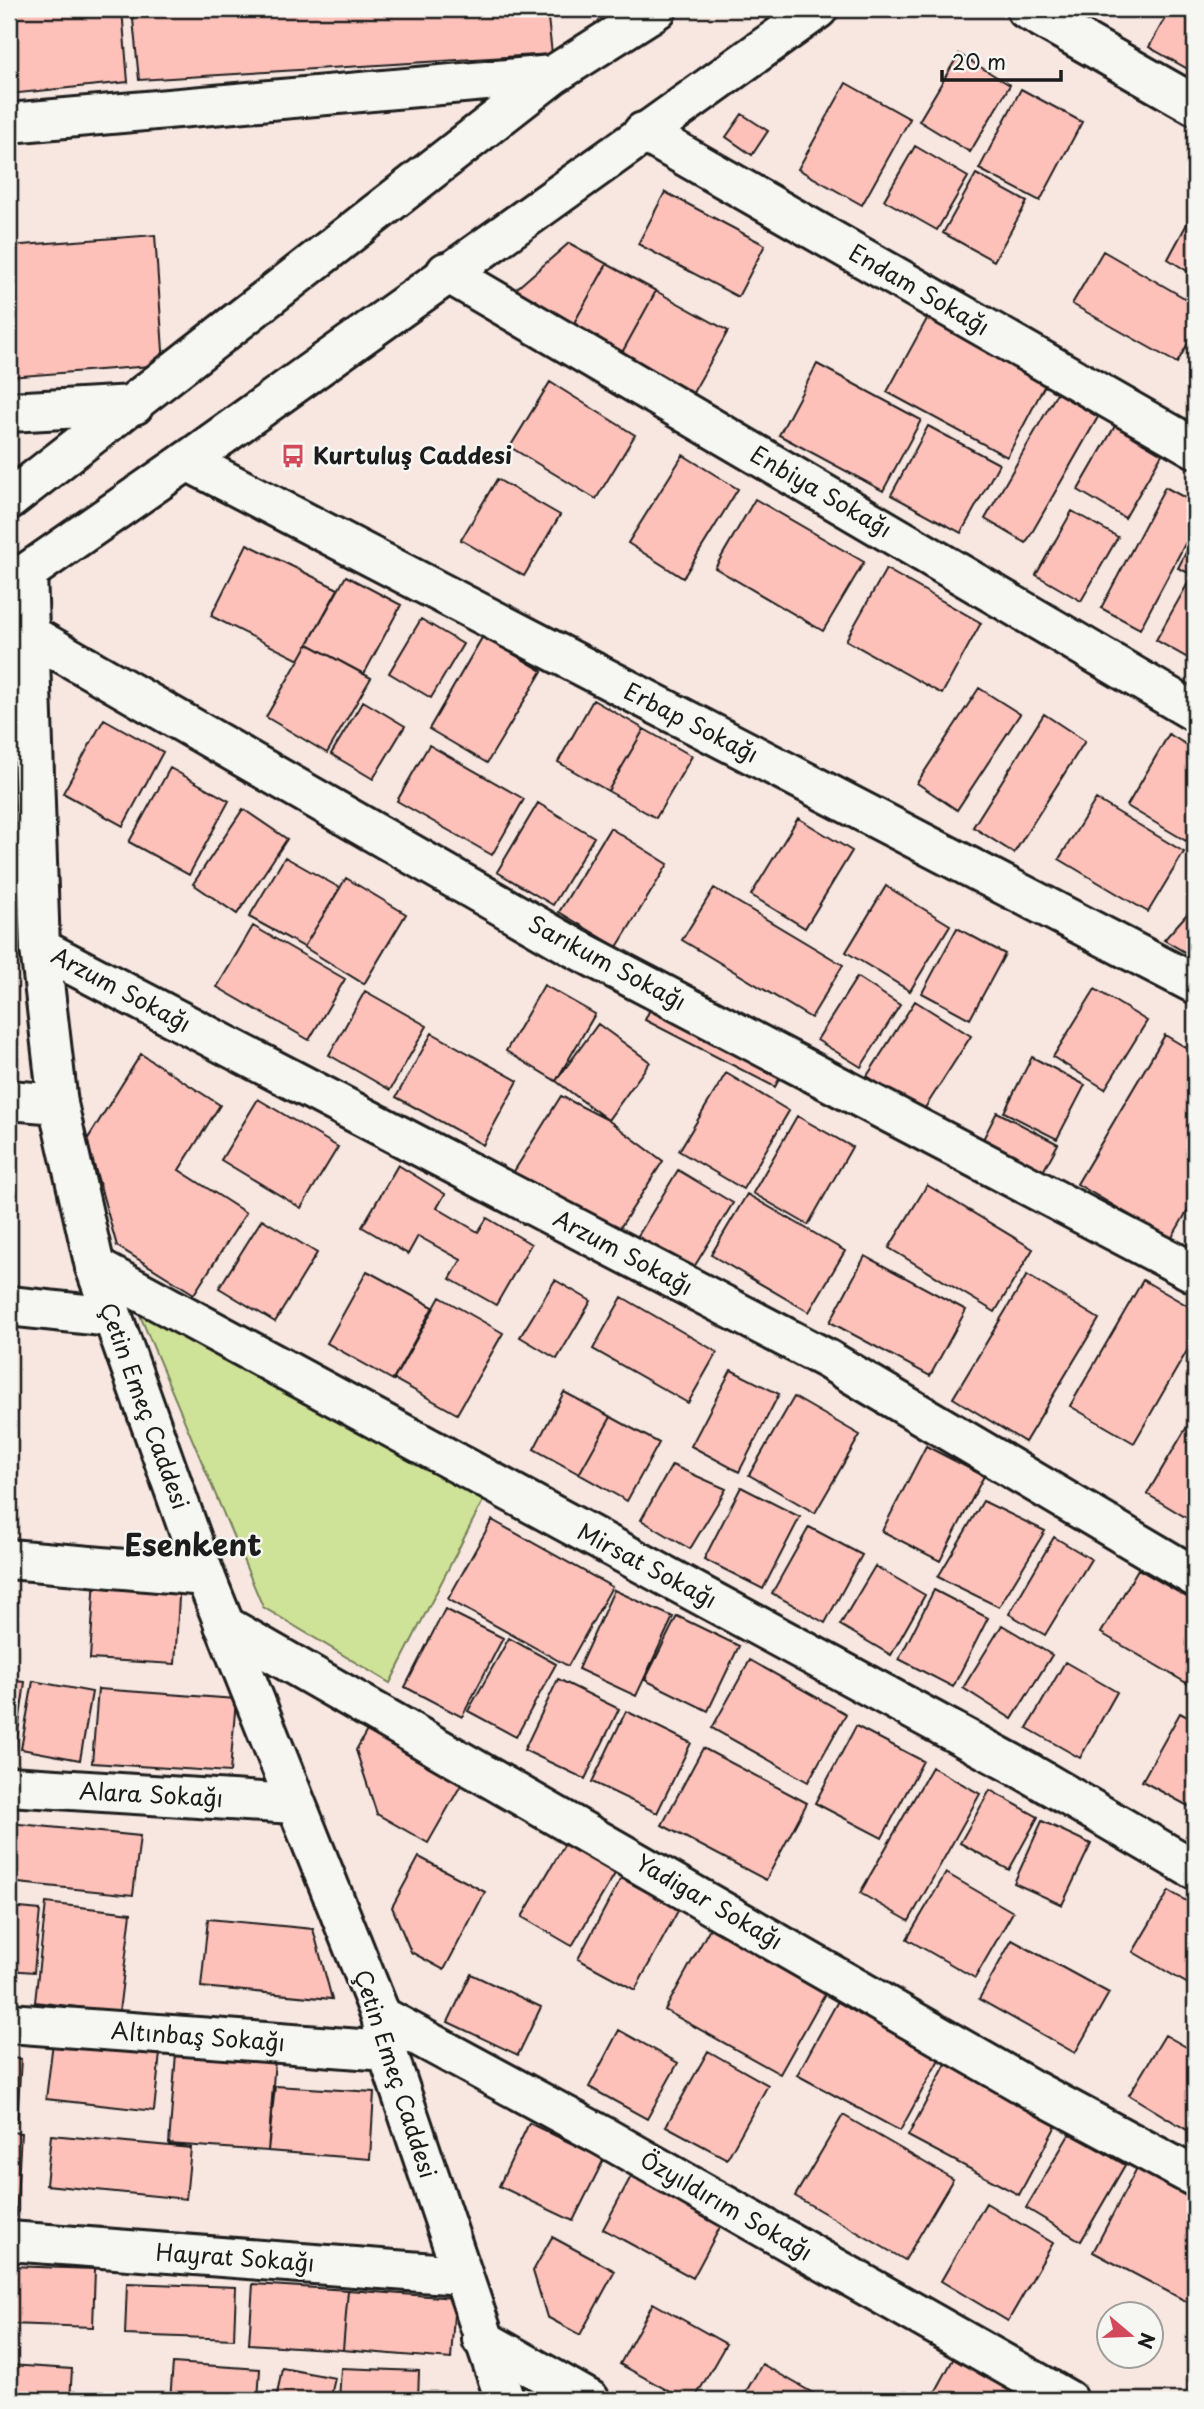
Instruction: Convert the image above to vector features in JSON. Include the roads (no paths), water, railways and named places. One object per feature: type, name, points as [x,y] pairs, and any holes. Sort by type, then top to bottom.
[{"type":"street","points":[[9,500],[134,405],[552,75],[657,9]]},
{"type":"street","points":[[18,578],[187,461],[446,272],[818,9]]},
{"type":"street","points":[[1026,9],[1195,105]]},
{"type":"street","points":[[9,122],[552,75]]},
{"type":"street","name":"Endam Sokağı","points":[[643,132],[1195,448]]},
{"type":"street","name":"Enbiya Sokağı","points":[[446,272],[1195,712]]},
{"type":"street","points":[[9,412],[134,405]]},
{"type":"street","name":"Erbap Sokağı","points":[[187,461],[1195,984]]},
{"type":"street","name":"Çetin Emeç Caddesi","points":[[18,578],[29,634],[23,870],[40,948],[58,1104],[95,1267],[205,1576],[384,2034],[482,2339],[505,2400]]},
{"type":"street","name":"Sarıkum Sokağı","points":[[29,634],[575,948],[1195,1273]]},
{"type":"street","name":"Arzum Sokağı","points":[[40,948],[827,1359],[1195,1577]]},
{"type":"street","points":[[9,1100],[58,1104]]},
{"type":"street","name":"Mirsat Sokağı","points":[[95,1267],[1024,1770],[1195,1870]]},
{"type":"street","points":[[9,1306],[112,1317]]},
{"type":"street","points":[[9,1559],[205,1576]]},
{"type":"street","name":"Yadigar Sokağı","points":[[224,1625],[1033,2090],[1195,2177]]},
{"type":"street","name":"Alara Sokağı","points":[[9,1786],[294,1804]]},
{"type":"street","name":"Altınbaş Sokağı","points":[[9,2023],[384,2034]]},
{"type":"street","name":"Özyıldırım Sokağı","points":[[384,2034],[601,2135],[1068,2400]]},
{"type":"street","name":"Hayrat Sokağı","points":[[9,2241],[461,2275]]},
{"type":"street","points":[[482,2339],[590,2400]]},
{"type":"place","name":"Kurtuluş Caddesi","points":[[293,456]]},
{"type":"district","name":"Esenkent","points":[[193,1546]]}]
